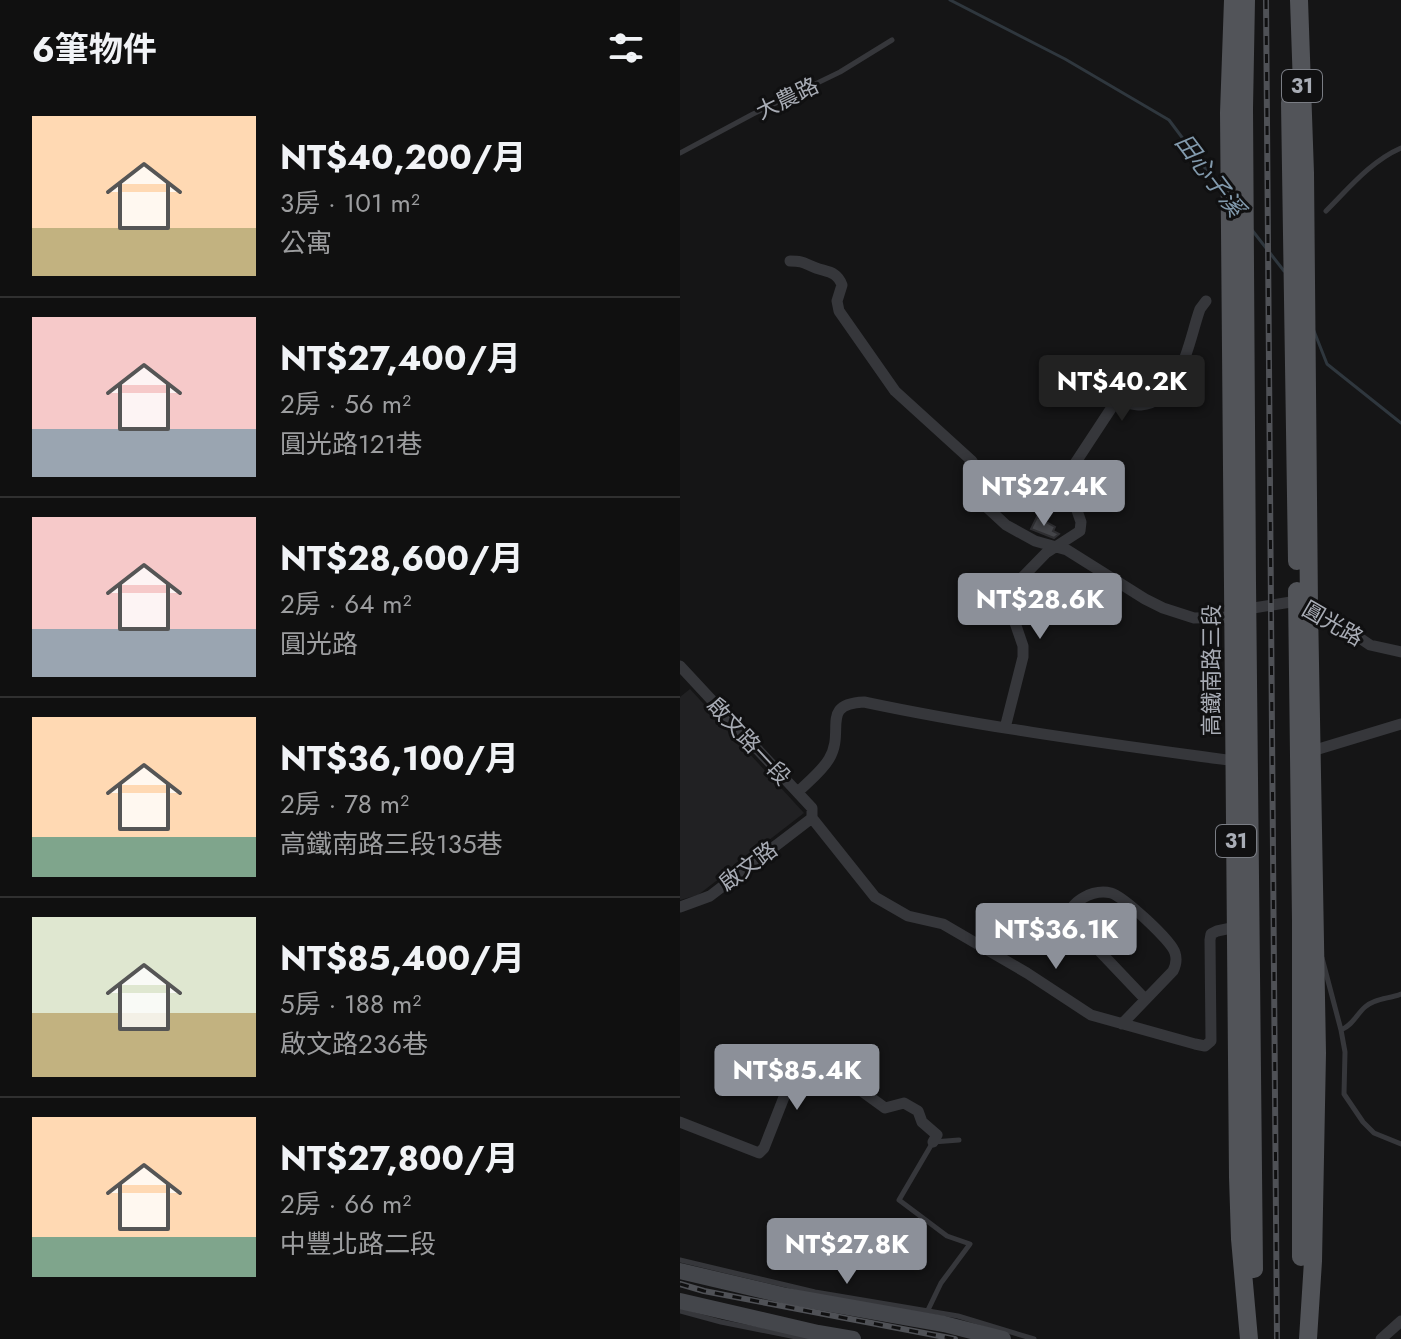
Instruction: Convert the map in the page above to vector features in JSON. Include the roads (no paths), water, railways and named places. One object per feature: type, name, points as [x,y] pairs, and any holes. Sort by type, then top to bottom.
[{"type":"main road","name":"高鐵南路三段","points":[[1233,0],[1237,110],[1241,613],[1250,873],[1252,1193],[1258,1339]]},
{"type":"main road","name":"高鐵南路三段","points":[[1237,110],[1246,0]]},
{"type":"main road","name":"31","points":[[1287,0],[1298,168]]},
{"type":"main road","name":"31","points":[[1299,0],[1303,604],[1301,1339]]},
{"type":"main road","name":"31","points":[[1303,604],[1312,751],[1317,1053],[1313,1261],[1308,1339]]},
{"type":"main road","name":"高鐵南路三段","points":[[1241,613],[1235,761],[1236,927],[1240,1239],[1249,1339]]},
{"type":"main road","points":[[1301,921],[1313,851]]},
{"type":"main road","points":[[1236,927],[1250,873]]},
{"type":"main road","points":[[680,1271],[786,1296],[944,1324],[1003,1339]]},
{"type":"main road","points":[[680,1301],[853,1339]]},
{"type":"street","name":"圓光路","points":[[790,261],[805,261],[840,278],[839,311],[895,391],[972,461],[976,477],[973,486],[980,501],[1006,525],[1035,541],[1067,550],[1163,608],[1194,618],[1303,604],[1323,613],[1370,645],[1401,652]]},
{"type":"street","points":[[1005,728],[1023,657],[1023,646],[1012,614],[1014,586],[1040,558],[1080,531],[1081,522],[1073,499],[1070,471],[1116,401],[1140,405],[1165,393],[1182,369],[1197,318],[1206,301]]},
{"type":"street","name":"啟文路一段","points":[[680,666],[812,808],[812,818],[882,903],[908,916],[943,924],[1091,1015],[1205,1046],[1211,1041],[1211,934],[1236,927]]},
{"type":"street","points":[[798,792],[829,760],[836,742],[837,714],[847,703],[864,702],[1079,740],[1235,761]]},
{"type":"street","points":[[1312,751],[1401,724]]},
{"type":"street","name":"啟文路","points":[[680,907],[710,896],[812,818]]},
{"type":"street","points":[[1122,1024],[1176,966],[1175,952],[1170,943],[1111,893],[1097,894],[1074,903],[1068,912],[1069,919],[1145,999]]},
{"type":"street","points":[[680,1122],[759,1153],[764,1148],[799,1059],[840,1070],[848,1081],[885,1108],[904,1103],[918,1111],[922,1122],[937,1135],[933,1142]]},
{"type":"street","points":[[1381,1339],[1401,1321]]},
{"type":"lane","name":"大農路","points":[[680,153],[840,72],[892,40]]},
{"type":"lane","points":[[1326,211],[1375,164],[1401,148]]},
{"type":"lane","points":[[1315,938],[1341,1030],[1345,1052],[1344,1094],[1374,1133],[1401,1144]]},
{"type":"lane","points":[[1341,1030],[1353,1022],[1365,1006],[1401,994]]},
{"type":"lane","points":[[928,1310],[941,1283],[970,1244],[947,1236],[899,1200],[933,1142],[959,1140]]},
{"type":"lane","points":[[680,1260],[815,1292],[958,1316],[1034,1339]]},
{"type":"lane","points":[[680,1311],[806,1339]]},
{"type":"waterway","name":"田心子溪","points":[[950,0],[1065,59],[1169,120],[1223,192]]},
{"type":"waterway","name":"田心子溪","points":[[1252,230],[1284,271]]},
{"type":"waterway","name":"田心子溪","points":[[1314,331],[1327,364],[1401,423]]},
{"type":"railway","points":[[1266,0],[1277,1339]]},
{"type":"railway","points":[[680,1284],[955,1339]]}]
